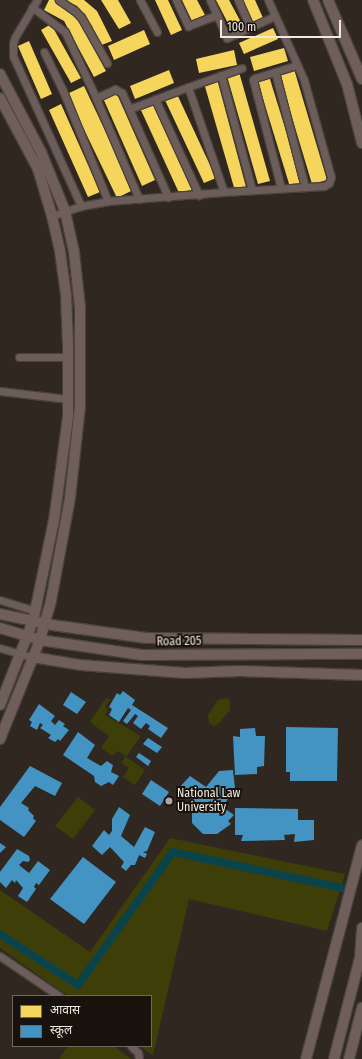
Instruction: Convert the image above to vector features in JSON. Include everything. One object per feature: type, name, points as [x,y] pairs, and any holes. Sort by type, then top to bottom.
[{"type":"street","points":[[37,0],[15,37],[13,43],[13,56],[81,206]]},
{"type":"street","points":[[59,0],[81,17],[107,63]]},
{"type":"street","points":[[140,0],[157,32]]},
{"type":"street","points":[[176,0],[188,26],[217,14]]},
{"type":"street","points":[[210,0],[228,38],[276,16]]},
{"type":"street","points":[[238,0],[250,27]]},
{"type":"street","points":[[52,216],[81,206],[108,202],[224,192],[324,186],[329,183],[331,177],[304,80],[268,0]]},
{"type":"street","points":[[313,0],[347,84],[362,144]]},
{"type":"street","points":[[328,0],[362,79]]},
{"type":"street","points":[[32,7],[65,32],[96,98],[138,199]]},
{"type":"street","points":[[44,52],[63,92],[108,202]]},
{"type":"street","points":[[281,188],[253,80],[255,78],[297,65]]},
{"type":"street","points":[[129,109],[242,68]]},
{"type":"street","points":[[275,72],[305,187]]},
{"type":"street","points":[[0,74],[41,152],[65,211],[74,252],[80,307],[80,406],[70,498],[51,601],[40,640],[0,739]]},
{"type":"street","points":[[221,75],[252,190]]},
{"type":"street","points":[[188,87],[224,192]]},
{"type":"street","points":[[96,98],[118,89],[122,93],[168,197]]},
{"type":"street","points":[[0,98],[38,169],[52,216],[60,251],[66,295],[68,357],[68,417],[54,520],[34,616],[0,705]]},
{"type":"street","points":[[156,99],[199,195]]},
{"type":"street","points":[[18,357],[68,357]]},
{"type":"street","points":[[0,391],[68,399]]},
{"type":"street","points":[[0,600],[34,616]]},
{"type":"street","name":"Road 205","points":[[0,614],[34,616],[44,623],[146,638],[362,640]]},
{"type":"street","name":"Road 205","points":[[0,628],[40,640],[142,655],[362,654]]},
{"type":"street","points":[[0,648],[32,657],[81,665],[185,673],[240,671],[362,675]]},
{"type":"street","points":[[306,1059],[362,845]]},
{"type":"street","points":[[334,1059],[360,958],[362,928]]},
{"type":"street","points":[[0,956],[57,995]]},
{"type":"street","points":[[349,1059],[362,1008]]},
{"type":"street","points":[[132,1047],[138,1053],[140,1059]]},
{"type":"shaded area","points":[[106,698],[111,699],[105,707],[108,710],[105,715],[141,736],[126,757],[145,770],[135,785],[123,777],[129,768],[121,763],[126,756],[118,751],[112,756],[101,748],[109,736],[90,722]]},
{"type":"shaded area","points":[[226,698],[230,700],[230,710],[219,723],[214,726],[209,723],[208,715],[218,700]]},
{"type":"shaded area","points":[[78,797],[95,810],[73,839],[55,826]]},
{"type":"shaded area","points":[[170,838],[345,874],[327,931],[189,899],[153,1055],[141,1047],[152,1047],[152,995],[67,995],[0,948],[0,890],[90,952]]},
{"type":"shaded area","points":[[67,1047],[115,1047],[131,1059],[59,1059]]},
{"type":"building: आवास","points":[[49,0],[54,0],[77,18],[106,71],[94,77],[64,21],[44,10]]},
{"type":"building: आवास","points":[[65,0],[84,0],[97,11],[112,41],[99,46],[92,26],[77,6]]},
{"type":"building: आवास","points":[[101,0],[118,0],[131,23],[119,29]]},
{"type":"building: आवास","points":[[155,0],[168,0],[182,30],[171,35]]},
{"type":"building: आवास","points":[[182,0],[197,0],[205,15],[192,21]]},
{"type":"building: आवास","points":[[216,0],[229,0],[243,26],[232,31]]},
{"type":"building: आवास","points":[[240,0],[255,0],[263,18],[251,24]]},
{"type":"building: आवास","points":[[51,24],[81,78],[71,83],[41,30]]},
{"type":"building: आवास","points":[[273,28],[278,39],[244,54],[239,43]]},
{"type":"building: आवास","points":[[144,30],[150,44],[114,60],[108,46]]},
{"type":"building: आवास","points":[[29,41],[52,94],[41,99],[18,46]]},
{"type":"building: आवास","points":[[284,48],[288,61],[254,71],[250,57]]},
{"type":"building: आवास","points":[[234,50],[237,65],[199,73],[196,59]]},
{"type":"building: आवास","points":[[294,69],[327,180],[312,184],[279,74]]},
{"type":"building: आवास","points":[[169,70],[174,83],[135,99],[130,86]]},
{"type":"building: आवास","points":[[239,72],[270,181],[258,184],[227,76]]},
{"type":"building: आवास","points":[[269,76],[302,183],[290,187],[257,79]]},
{"type":"building: आवास","points":[[217,79],[246,187],[235,191],[204,83]]},
{"type":"building: आवास","points":[[84,86],[133,190],[117,198],[67,94]]},
{"type":"building: आवास","points":[[116,92],[155,180],[142,186],[103,98]]},
{"type":"building: आवास","points":[[176,92],[216,178],[204,183],[164,98]]},
{"type":"building: आवास","points":[[152,102],[192,190],[180,195],[140,108]]},
{"type":"building: आवास","points":[[61,104],[100,192],[88,197],[49,110]]},
{"type":"building: स्कूल","points":[[123,691],[135,700],[132,705],[168,728],[161,738],[148,729],[150,726],[146,723],[141,729],[133,723],[138,716],[135,714],[127,724],[123,721],[131,710],[128,708],[119,722],[109,715],[112,709],[109,707],[117,693],[120,695]]},
{"type":"building: स्कूल","points":[[71,692],[86,702],[77,714],[63,705]]},
{"type":"building: स्कूल","points":[[39,704],[55,716],[51,721],[55,725],[59,720],[65,724],[63,726],[69,730],[60,741],[58,739],[55,742],[48,738],[51,735],[40,728],[43,725],[40,723],[37,730],[30,726],[32,722],[29,720]]},
{"type":"building: स्कूल","points":[[286,727],[338,728],[337,781],[290,781],[290,772],[286,772]]},
{"type":"building: स्कूल","points":[[255,728],[256,736],[265,736],[264,766],[257,767],[257,774],[235,775],[233,736],[240,737],[240,729]]},
{"type":"building: स्कूल","points":[[78,732],[95,745],[87,758],[101,766],[107,761],[113,765],[111,772],[119,776],[113,785],[109,782],[101,786],[95,782],[94,776],[63,755]]},
{"type":"building: स्कूल","points":[[148,738],[162,747],[157,753],[143,744]]},
{"type":"building: स्कूल","points":[[139,753],[151,761],[148,766],[136,757]]},
{"type":"building: स्कूल","points":[[30,766],[62,783],[55,796],[35,786],[21,803],[29,808],[28,810],[34,816],[33,818],[36,821],[24,837],[0,820],[0,807]]},
{"type":"building: स्कूल","points":[[233,770],[235,788],[224,805],[224,808],[234,815],[228,821],[231,824],[217,834],[203,834],[192,823],[192,810],[195,803],[177,790],[190,776],[206,787],[219,771]]},
{"type":"building: स्कूल","points":[[151,780],[169,792],[160,806],[142,794]]},
{"type":"building: स्कूल","points":[[119,807],[130,815],[121,836],[134,847],[145,827],[155,832],[147,851],[143,852],[147,854],[145,858],[139,855],[135,865],[131,865],[126,871],[121,867],[124,862],[110,847],[102,855],[92,846],[104,830],[109,835],[112,831],[112,819]]},
{"type":"building: स्कूल","points":[[235,808],[298,809],[298,820],[314,820],[314,840],[294,842],[295,834],[284,835],[285,840],[241,841],[243,835],[235,835]]},
{"type":"building: स्कूल","points":[[0,843],[6,847],[0,853]]},
{"type":"building: स्कूल","points":[[17,849],[29,856],[30,860],[28,862],[23,861],[19,865],[29,873],[38,861],[50,870],[39,885],[36,883],[34,887],[36,889],[27,902],[18,896],[23,888],[16,880],[15,883],[12,880],[6,888],[0,882],[0,872]]},
{"type":"building: स्कूल","points":[[83,857],[116,882],[84,924],[50,899]]},
{"type":"waterway","points":[[0,934],[78,985],[173,852],[347,889]]},
{"type":"place","name":"National Law University","points":[[169,801]]}]
